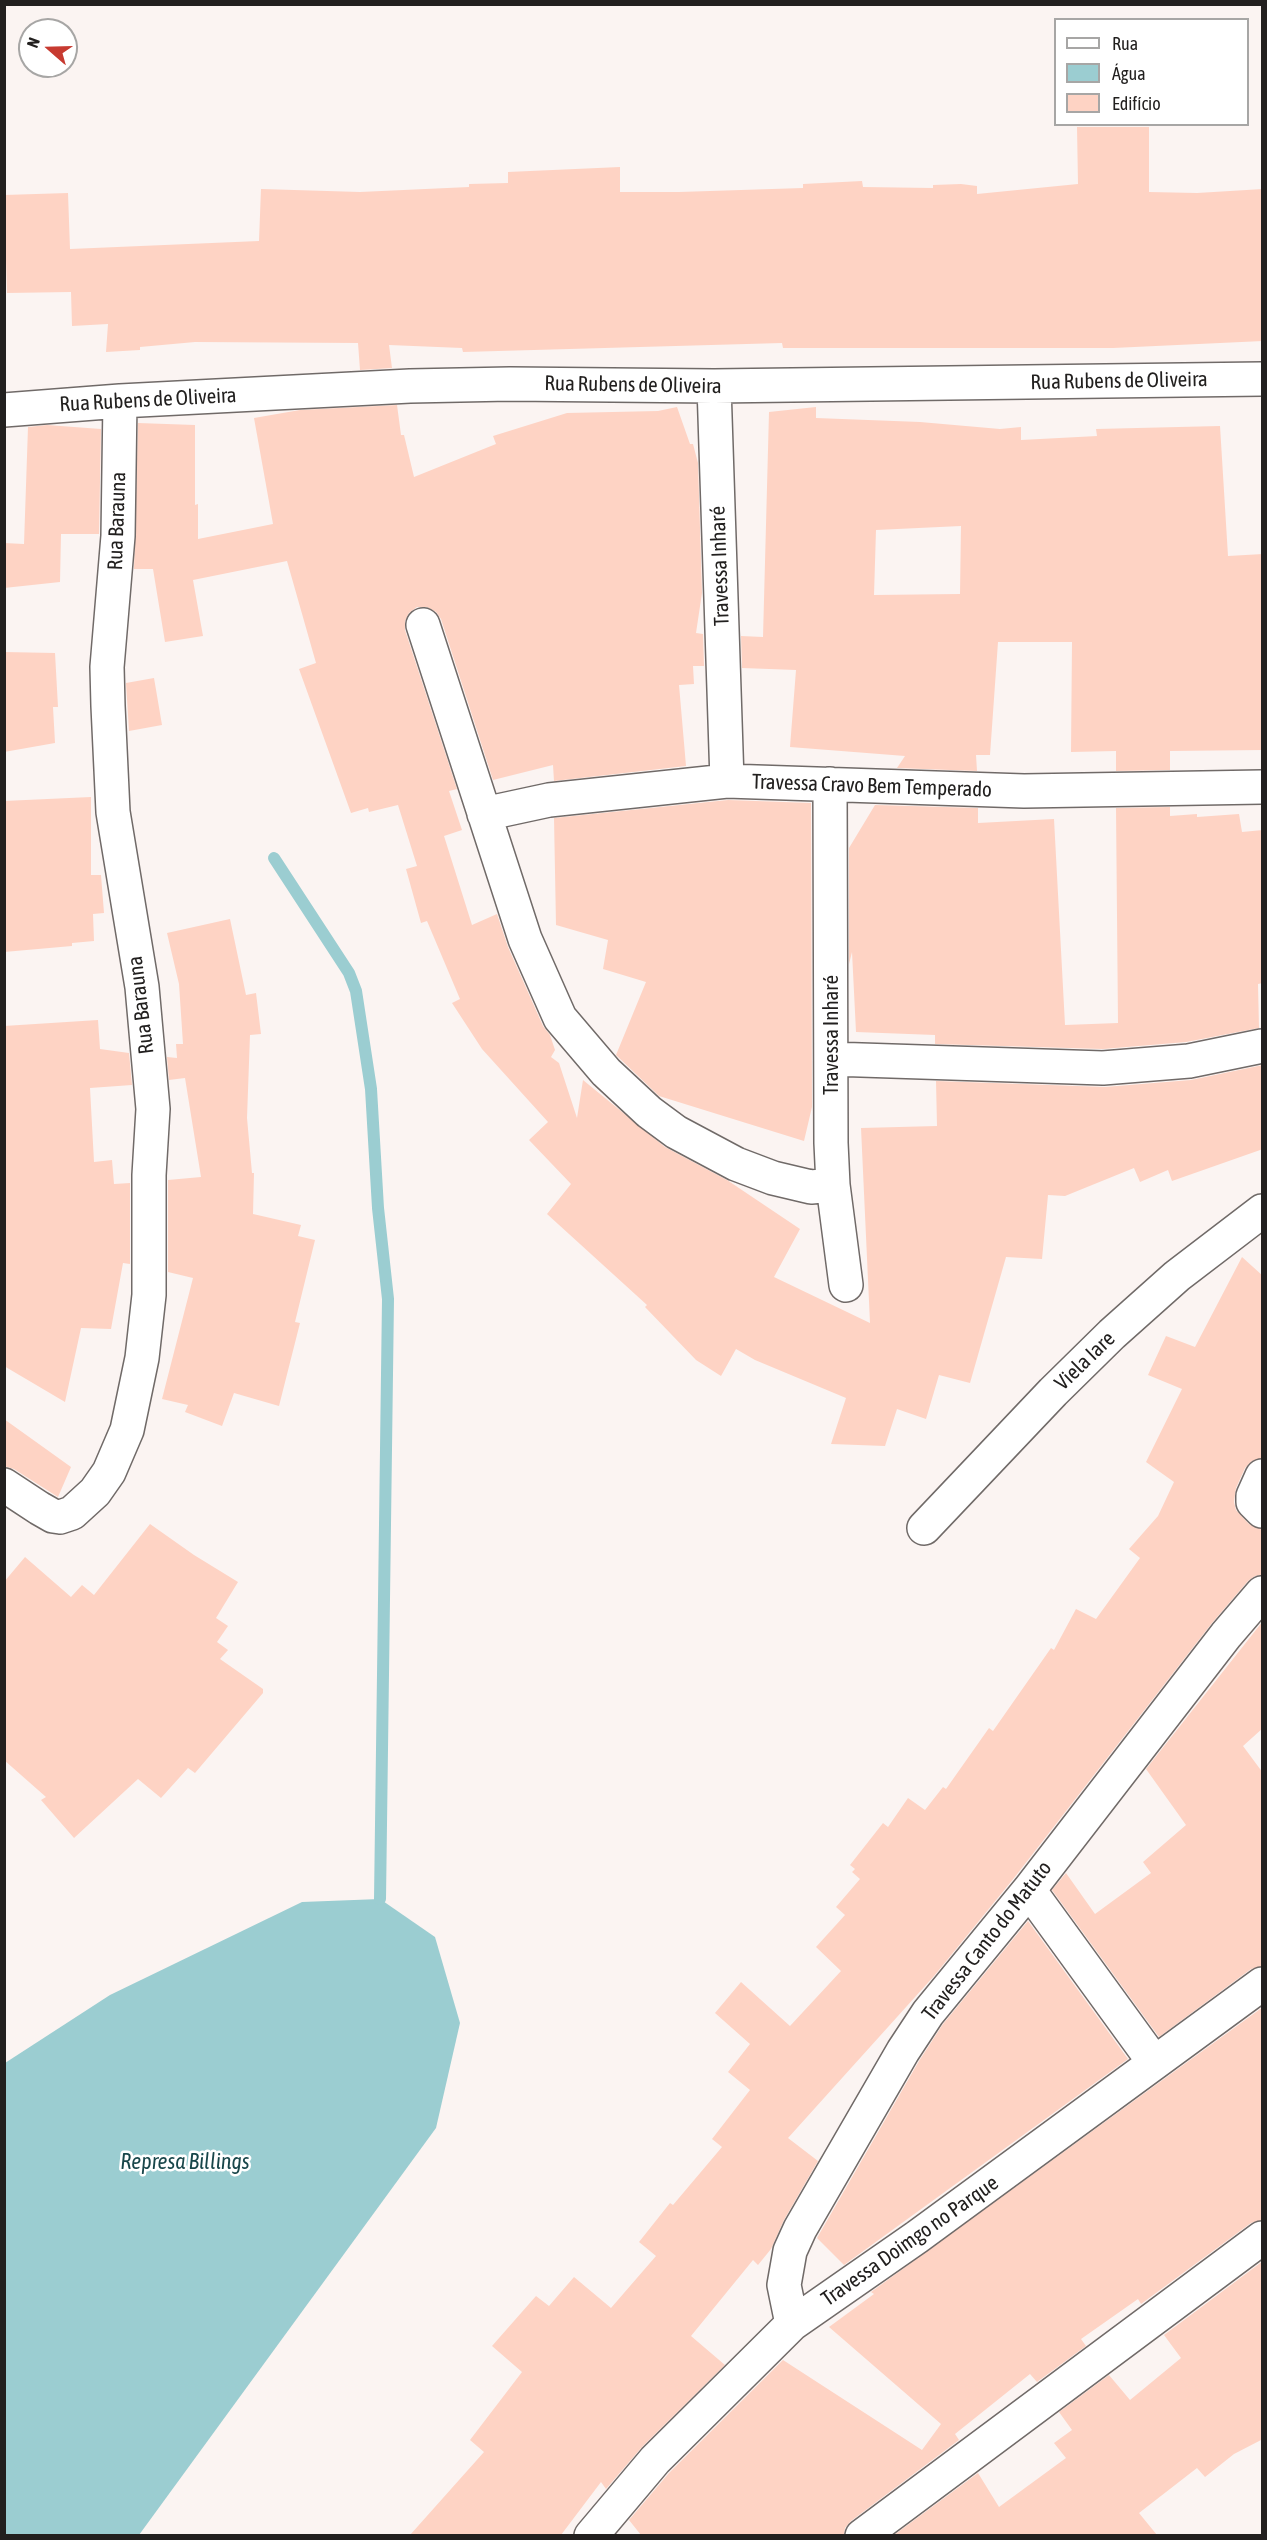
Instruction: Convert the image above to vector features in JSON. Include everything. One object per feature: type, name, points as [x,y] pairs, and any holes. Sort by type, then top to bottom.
[{"type":"street","name":"Rua Rubens de Oliveira","points":[[4,410],[120,401],[410,386],[510,384],[714,386],[1263,379]]},
{"type":"street","name":"Travessa Inharé","points":[[714,386],[727,781]]},
{"type":"street","name":"Rua Barauna","points":[[4,1485],[39,1508],[53,1516],[60,1517],[72,1513],[95,1492],[109,1472],[127,1430],[142,1358],[149,1295],[149,1175],[153,1109],[142,987],[113,812],[108,706],[107,667],[118,536],[120,401]]},
{"type":"street","points":[[423,626],[525,939],[560,1018],[606,1072],[649,1112],[676,1132],[736,1164],[784,1181],[811,1187],[833,1185]]},
{"type":"street","name":"Travessa Cravo Bem Temperado","points":[[484,814],[549,800],[727,781],[1024,791],[1263,787]]},
{"type":"street","name":"Travessa Inharé","points":[[830,784],[833,1185],[846,1285]]},
{"type":"street","points":[[831,1059],[1103,1068],[1189,1061],[1263,1046]]},
{"type":"street","name":"Viela Iare","points":[[924,1528],[1053,1392],[1112,1334],[1178,1276],[1263,1211]]},
{"type":"street","points":[[1263,1476],[1253,1496],[1253,1502],[1263,1510]]},
{"type":"street","name":"Travessa Canto do Matuto","points":[[792,2324],[784,2285],[786,2265],[800,2229],[903,2051],[928,2013],[1029,1890],[1226,1635],[1263,1593]]},
{"type":"street","points":[[1029,1890],[1154,2062]]},
{"type":"street","name":"Travessa Doimgo no Parque","points":[[591,2535],[655,2460],[792,2324],[917,2237],[1263,1984]]},
{"type":"street","points":[[862,2535],[1263,2238]]},
{"type":"water","name":"Represa Billings","points":[[380,1899],[435,1937],[460,2023],[436,2128],[139,2535],[5,2535],[5,2063],[110,1995],[302,1902]]},
{"type":"building","points":[[1077,127],[1149,127],[1149,192],[1197,193],[1263,189],[1263,341],[1113,348],[783,348],[782,343],[463,352],[462,348],[389,345],[392,368],[360,370],[358,343],[195,342],[140,347],[140,350],[106,352],[108,324],[72,326],[71,292],[7,293],[4,195],[68,193],[70,249],[259,241],[261,189],[360,192],[469,187],[469,184],[508,183],[508,172],[620,167],[620,192],[803,188],[803,184],[862,181],[863,187],[933,188],[933,185],[961,184],[977,186],[977,194],[1078,184]]},
{"type":"building","points":[[397,405],[401,435],[404,435],[414,477],[496,444],[493,436],[567,413],[658,411],[677,407],[690,444],[693,444],[698,463],[702,593],[696,633],[703,634],[704,666],[693,666],[694,684],[679,685],[686,766],[554,781],[553,765],[493,780],[441,619],[436,612],[427,607],[417,607],[409,613],[405,621],[405,630],[457,789],[449,791],[462,830],[444,836],[472,925],[497,914],[508,947],[543,1026],[550,1035],[555,1050],[551,1057],[559,1063],[577,1118],[583,1080],[665,1147],[727,1180],[800,1229],[774,1277],[870,1323],[861,1128],[937,1126],[936,1081],[1105,1087],[1191,1080],[1263,1065],[1263,1149],[1172,1181],[1168,1170],[1140,1182],[1134,1168],[1065,1196],[1048,1195],[1042,1259],[1006,1257],[970,1383],[939,1375],[926,1419],[897,1409],[885,1446],[831,1444],[846,1398],[755,1360],[736,1349],[721,1376],[696,1360],[645,1307],[647,1305],[547,1214],[571,1184],[529,1140],[548,1122],[482,1049],[452,1003],[460,999],[427,921],[421,923],[406,869],[417,866],[398,805],[369,812],[368,808],[351,813],[299,669],[316,663],[287,561],[193,580],[203,636],[165,642],[153,569],[134,569],[138,423],[195,425],[195,505],[198,504],[198,539],[273,524],[254,418],[300,410]]},
{"type":"building","points":[[816,407],[816,418],[920,422],[1000,429],[1021,427],[1021,440],[1097,436],[1096,429],[1220,426],[1228,556],[1263,554],[1263,750],[1170,751],[1170,770],[1116,771],[1116,751],[1071,752],[1072,642],[998,642],[990,755],[976,755],[977,771],[897,768],[905,756],[790,747],[796,670],[742,668],[741,636],[763,637],[769,412]],"holes":[[[961,526],[960,594],[874,595],[876,530]]]},
{"type":"building","points":[[47,425],[101,429],[99,534],[61,534],[60,582],[4,588],[4,543],[24,544],[28,427]]},
{"type":"building","points":[[4,652],[55,653],[58,707],[53,707],[55,743],[4,752]]},
{"type":"building","points":[[154,678],[162,725],[129,731],[126,683]]},
{"type":"building","points":[[91,797],[91,875],[101,875],[104,913],[93,914],[94,941],[72,943],[72,946],[4,952],[4,801]]},
{"type":"building","points":[[728,800],[811,803],[812,1107],[804,1141],[659,1096],[616,1055],[646,982],[603,969],[608,940],[556,925],[554,818]]},
{"type":"building","points":[[875,805],[978,808],[978,823],[1054,819],[1065,1025],[1118,1023],[1116,808],[1170,807],[1170,816],[1239,814],[1242,832],[1263,830],[1263,983],[1258,984],[1259,1028],[1186,1042],[1103,1049],[935,1044],[935,1035],[856,1032],[852,952],[849,964],[849,848]]},
{"type":"building","points":[[230,919],[246,995],[256,993],[261,1034],[250,1035],[247,1118],[252,1173],[254,1173],[253,1214],[301,1225],[298,1236],[315,1240],[295,1322],[300,1323],[279,1406],[234,1393],[222,1426],[185,1412],[188,1405],[162,1399],[193,1278],[168,1272],[168,1180],[201,1177],[185,1078],[169,1080],[167,1057],[177,1058],[176,1044],[183,1044],[179,984],[167,933]]},
{"type":"building","points":[[98,1020],[100,1049],[129,1053],[132,1085],[90,1088],[94,1162],[112,1160],[114,1184],[130,1183],[130,1264],[123,1263],[111,1329],[81,1328],[65,1402],[4,1366],[4,1026]]},
{"type":"building","points":[[1242,1257],[1263,1276],[1263,1458],[1252,1461],[1245,1468],[1236,1488],[1234,1502],[1236,1510],[1249,1524],[1263,1529],[1263,1575],[1255,1576],[1248,1581],[1212,1623],[1014,1878],[934,1976],[788,2138],[818,2161],[784,2220],[771,2249],[758,2265],[753,2260],[691,2336],[725,2365],[642,2447],[606,2489],[601,2482],[561,2535],[410,2535],[484,2452],[470,2440],[522,2372],[492,2346],[536,2296],[549,2306],[574,2277],[611,2308],[656,2256],[639,2242],[670,2203],[673,2205],[722,2147],[712,2139],[750,2090],[728,2072],[750,2044],[715,2013],[741,1982],[790,2026],[841,1971],[816,1947],[845,1915],[836,1907],[860,1879],[852,1872],[855,1869],[850,1865],[883,1823],[888,1827],[908,1798],[925,1810],[943,1787],[946,1789],[989,1728],[993,1731],[1051,1648],[1054,1650],[1076,1609],[1096,1619],[1140,1558],[1129,1549],[1158,1516],[1174,1482],[1146,1462],[1182,1389],[1148,1375],[1166,1336],[1195,1347]]},
{"type":"building","points":[[4,1419],[71,1467],[58,1497],[14,1469],[4,1466]]},
{"type":"building","points":[[150,1524],[238,1582],[216,1618],[228,1626],[217,1642],[228,1650],[220,1659],[263,1689],[263,1693],[195,1773],[188,1768],[161,1798],[138,1779],[74,1838],[41,1800],[46,1797],[4,1760],[4,1582],[25,1557],[71,1597],[82,1585],[94,1595]]},
{"type":"building","points":[[1263,1621],[1263,1728],[1243,1746],[1263,1773],[1263,1966],[1251,1969],[1159,2037],[1052,1890],[1066,1873],[1095,1914],[1151,1873],[1143,1862],[1186,1825],[1146,1769]]},
{"type":"building","points":[[1028,1921],[1128,2059],[844,2265],[817,2238],[919,2061],[943,2024]]},
{"type":"building","points":[[1263,2007],[1263,2220],[1251,2223],[1141,2304],[1138,2299],[1081,2339],[1086,2346],[1037,2382],[1030,2374],[955,2434],[959,2440],[851,2521],[845,2528],[844,2535],[641,2535],[629,2520],[669,2473],[783,2360],[922,2450],[941,2424],[829,2327],[874,2294],[871,2292]]},
{"type":"building","points":[[1263,2261],[1263,2439],[1234,2454],[1205,2477],[1197,2468],[1139,2513],[1157,2535],[894,2535],[978,2473],[999,2507],[1066,2458],[1054,2443],[1072,2430],[1059,2412],[1109,2375],[1130,2400],[1181,2358],[1164,2335]]},
{"type":"waterway","points":[[274,858],[349,973],[356,991],[371,1089],[378,1208],[388,1299],[380,1899]]}]
